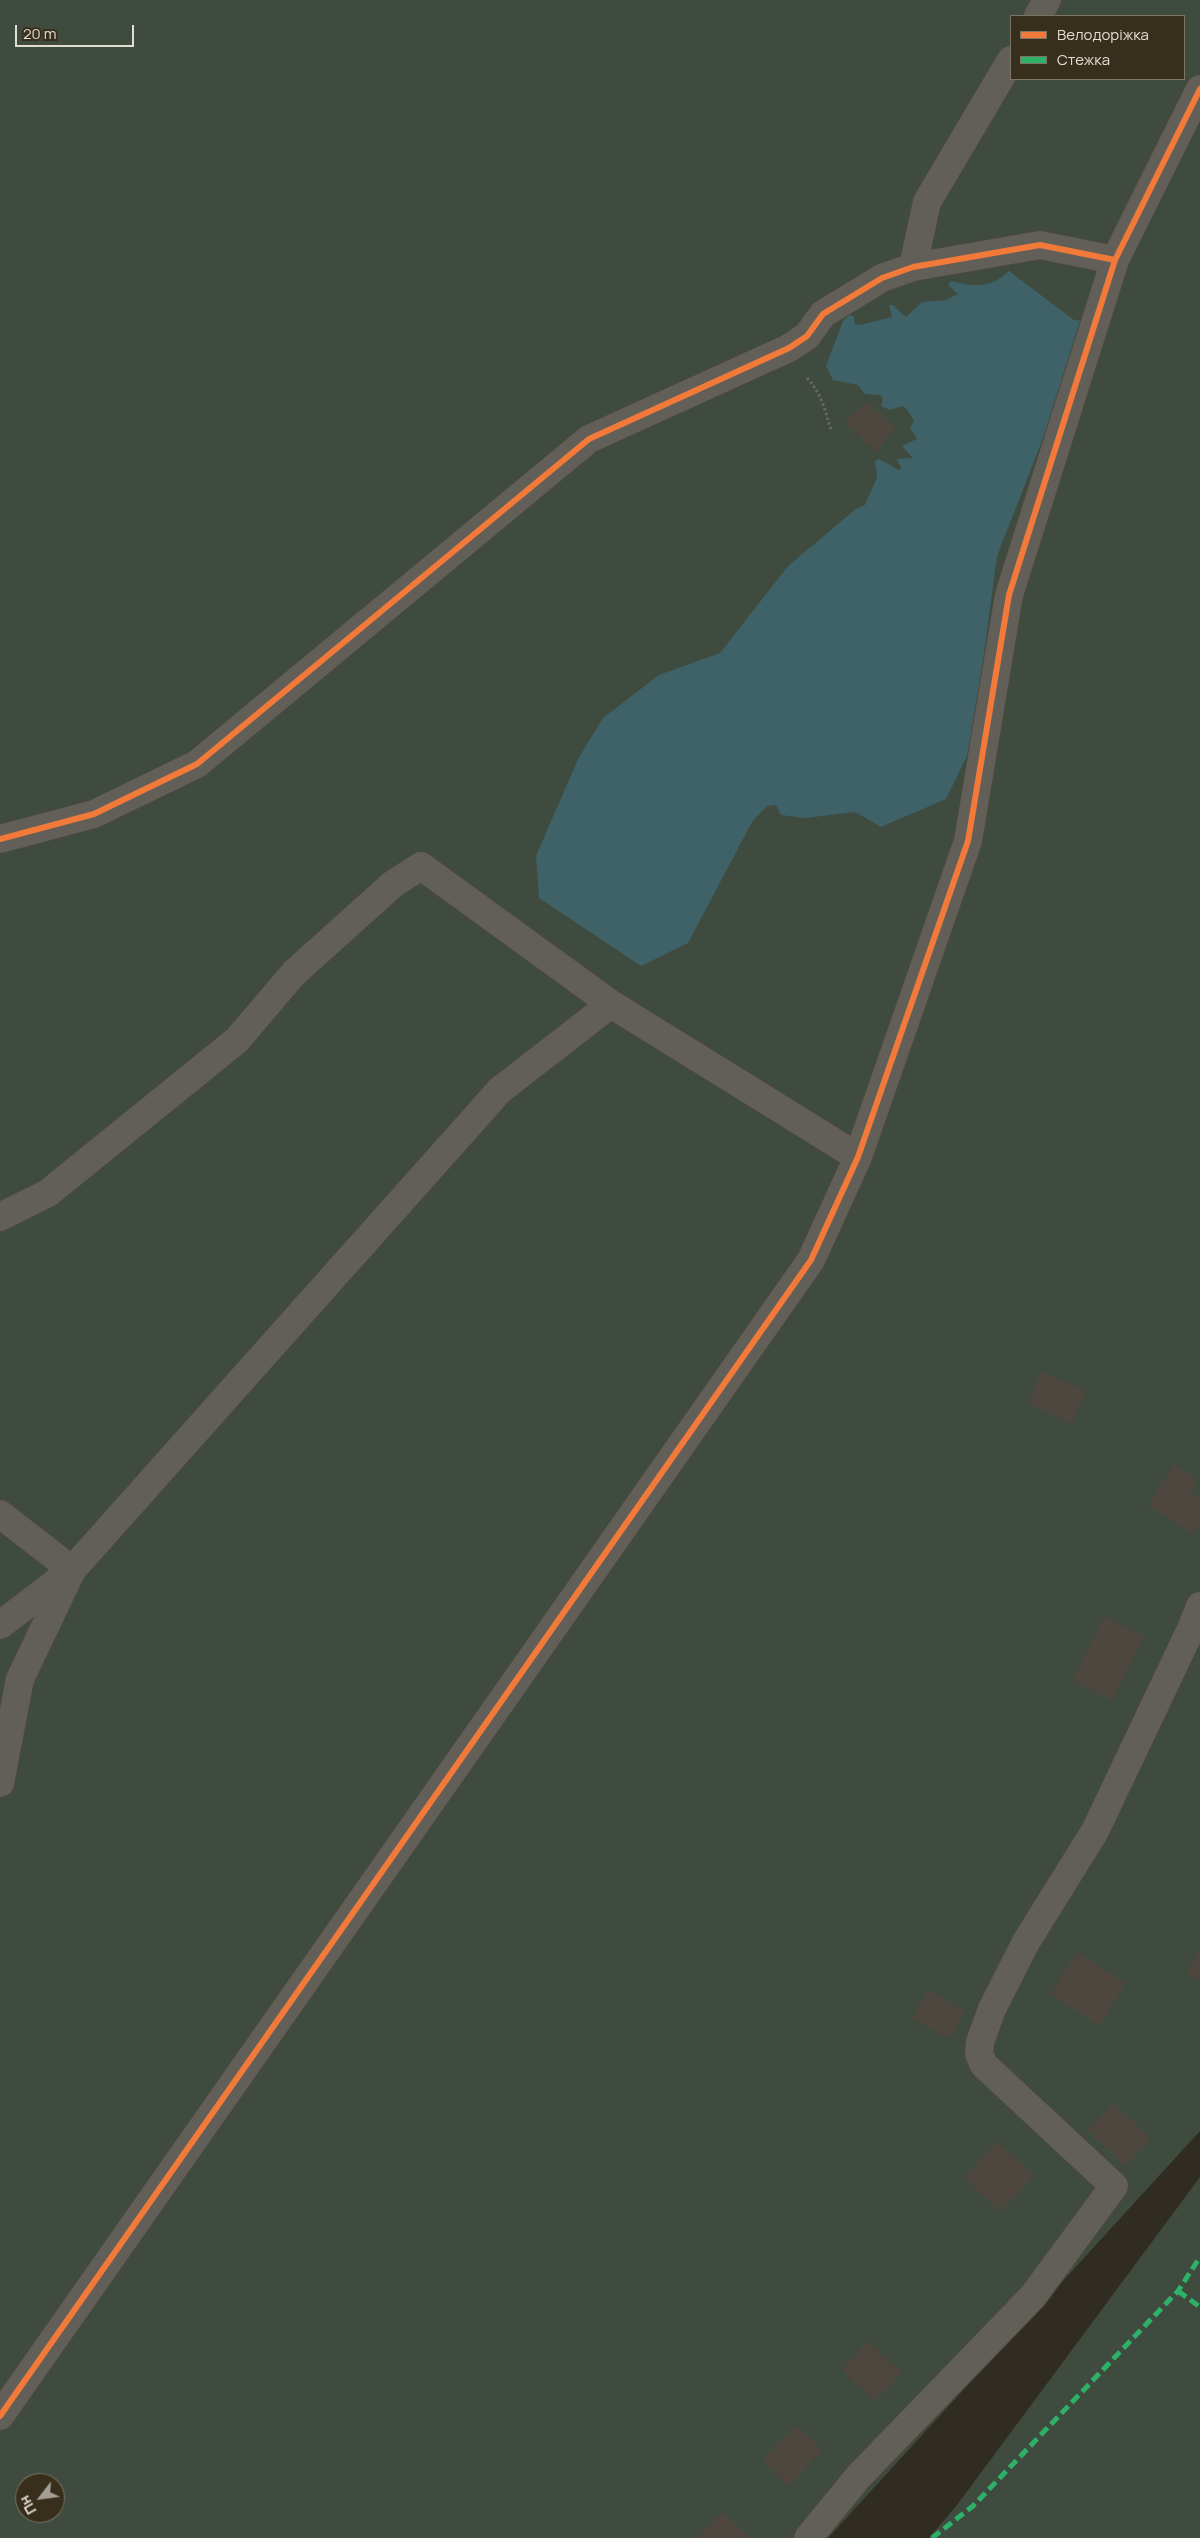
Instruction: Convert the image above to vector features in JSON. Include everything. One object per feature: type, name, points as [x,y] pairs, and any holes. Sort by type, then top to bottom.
[{"type":"street","points":[[1039,15],[1047,0]]},
{"type":"street","points":[[913,267],[927,202],[1010,62]]},
{"type":"street","points":[[0,2416],[811,1260],[858,1157],[968,841],[1010,595],[1115,260],[1200,89]]},
{"type":"street","points":[[0,839],[94,814],[197,764],[589,439],[789,348],[807,336],[823,314],[882,278],[913,267],[1040,245],[1115,260]]},
{"type":"street","points":[[0,1217],[48,1193],[237,1040],[294,973],[394,884],[421,866],[611,1004],[858,1157]]},
{"type":"street","points":[[0,1625],[72,1570],[500,1090],[611,1004]]},
{"type":"street","points":[[0,1514],[72,1570]]},
{"type":"street","points":[[0,1783],[20,1679],[72,1570]]},
{"type":"street","points":[[808,2538],[858,2478],[1032,2296],[1114,2186],[984,2066],[979,2054],[980,2042],[992,2009],[1009,1979],[1026,1942],[1095,1831],[1191,1630],[1200,1606]]},
{"type":"path","points":[[789,348],[804,374],[817,389],[825,406],[832,432]]},
{"type":"green space","points":[[0,0],[1200,0],[1200,2131],[828,2538],[0,2538]]},
{"type":"green space","points":[[1200,2177],[1200,2538],[929,2538],[957,2505]]},
{"type":"water","points":[[1009,271],[1074,320],[1089,321],[997,556],[972,746],[946,799],[881,827],[855,812],[805,818],[781,815],[776,805],[767,806],[752,822],[688,943],[641,966],[539,898],[536,856],[579,757],[603,718],[659,675],[720,653],[788,566],[856,509],[865,505],[877,477],[875,461],[879,459],[899,470],[901,468],[897,459],[913,458],[902,446],[917,439],[910,428],[914,421],[906,408],[902,406],[890,410],[881,406],[883,399],[880,395],[865,394],[858,385],[833,380],[826,366],[843,321],[850,314],[854,317],[855,324],[860,325],[892,317],[889,305],[893,305],[906,317],[922,302],[946,300],[958,294],[948,285],[951,281],[975,285],[988,284]]},
{"type":"building","points":[[866,401],[896,429],[876,452],[845,423]]},
{"type":"building","points":[[1041,1372],[1086,1390],[1072,1424],[1027,1404]]},
{"type":"building","points":[[1174,1464],[1198,1479],[1190,1492],[1200,1499],[1200,1524],[1193,1534],[1148,1506]]},
{"type":"building","points":[[1104,1616],[1144,1636],[1112,1701],[1072,1680]]},
{"type":"building","points":[[1200,1948],[1200,1981],[1186,1972]]},
{"type":"building","points":[[1077,1952],[1126,1984],[1099,2026],[1050,1994]]},
{"type":"building","points":[[927,1990],[965,2010],[950,2039],[912,2019]]},
{"type":"building","points":[[1113,2103],[1151,2139],[1125,2166],[1087,2130]]},
{"type":"building","points":[[997,2141],[1034,2175],[1001,2212],[964,2178]]},
{"type":"building","points":[[867,2341],[902,2372],[875,2401],[841,2370]]},
{"type":"building","points":[[796,2425],[822,2450],[789,2486],[762,2460]]},
{"type":"building","points":[[721,2512],[751,2538],[697,2538]]},
{"type":"marked path","points":[[932,2538],[973,2506],[1178,2291],[1200,2257]]},
{"type":"marked path","points":[[1178,2291],[1200,2307]]},
{"type":"cycle path","points":[[0,2416],[811,1260],[858,1157],[968,841],[1009,595],[1115,260],[1200,89]]},
{"type":"cycle path","points":[[0,839],[94,814],[197,764],[589,439],[789,348],[807,336],[823,314],[882,278],[913,267],[1040,245],[1115,260]]}]
